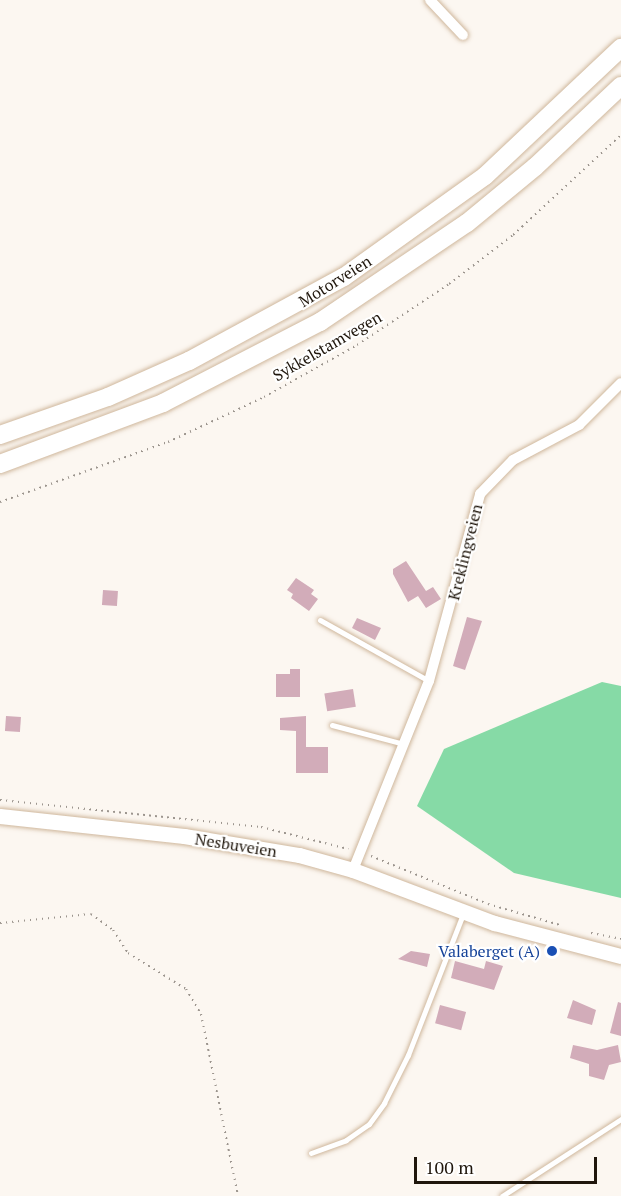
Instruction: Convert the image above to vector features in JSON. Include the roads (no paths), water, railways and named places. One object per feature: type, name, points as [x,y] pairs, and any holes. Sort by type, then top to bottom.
[{"type":"highway","name":"Motorveien","points":[[0,435],[108,397],[189,362],[344,277],[485,176],[550,118],[621,48]]},
{"type":"highway","name":"Motorveien","points":[[0,464],[163,403],[320,322],[467,223],[535,167],[621,86]]},
{"type":"main road","name":"Nesbuveien","points":[[0,816],[263,848],[353,870],[463,912],[621,956]]},
{"type":"street","points":[[430,0],[463,35]]},
{"type":"street","name":"Kreklingveien","points":[[353,870],[429,681],[480,494],[513,460],[579,426],[621,383]]},
{"type":"lane","points":[[320,620],[429,681]]},
{"type":"lane","points":[[332,724],[404,744]]},
{"type":"lane","points":[[311,1153],[345,1140],[369,1124],[384,1103],[408,1055],[463,912]]},
{"type":"lane","points":[[502,1196],[621,1119]]},
{"type":"place","name":"Valaberget (A)","points":[[552,951]]}]
